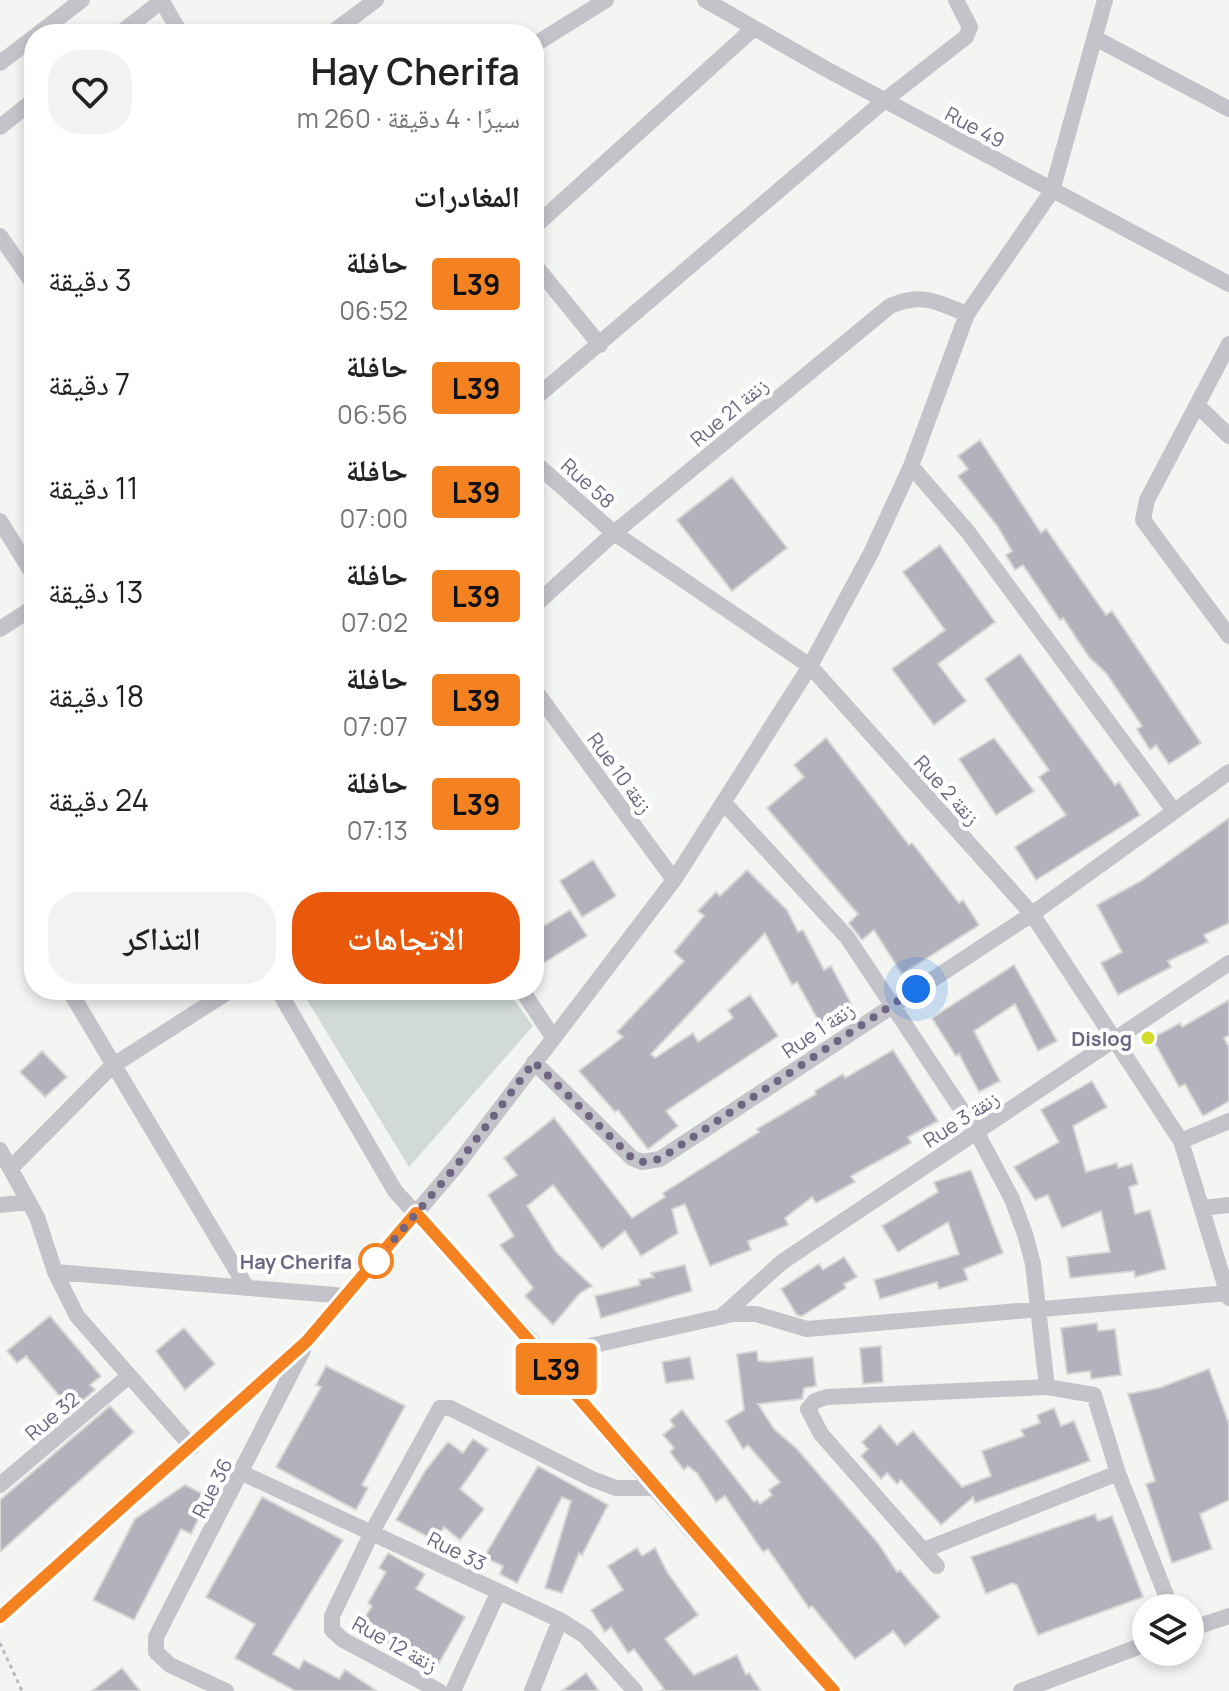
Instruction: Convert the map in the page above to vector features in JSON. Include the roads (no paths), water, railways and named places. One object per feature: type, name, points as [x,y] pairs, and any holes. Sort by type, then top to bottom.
[{"type":"street","points":[[50,24],[82,0]]},
{"type":"street","points":[[132,24],[162,0],[175,24]]},
{"type":"street","points":[[344,24],[376,0]]},
{"type":"street","points":[[544,39],[606,0]]},
{"type":"street","name":"Rue 49","points":[[705,0],[753,29],[1229,284]]},
{"type":"street","points":[[544,391],[885,100],[966,37],[970,27],[956,0]]},
{"type":"street","points":[[0,1617],[307,1341],[416,1213],[674,880],[810,666],[871,553],[911,466],[967,314],[1052,191],[1103,1]]},
{"type":"street","points":[[544,218],[753,29]]},
{"type":"street","points":[[1095,38],[1229,109]]},
{"type":"street","points":[[0,63],[24,44]]},
{"type":"street","points":[[0,127],[24,108]]},
{"type":"street","points":[[0,236],[24,271]]},
{"type":"street","points":[[544,276],[600,345]]},
{"type":"street","name":"Rue 21 زنقة","points":[[544,597],[614,533],[890,306],[909,298],[928,299],[967,314]]},
{"type":"street","points":[[1229,344],[1147,500],[1143,520],[1229,636]]},
{"type":"street","points":[[1197,405],[1229,436]]},
{"type":"street","points":[[911,466],[968,532],[1174,811]]},
{"type":"street","name":"Rue 58","points":[[544,471],[614,533]]},
{"type":"street","points":[[0,521],[24,560]]},
{"type":"street","name":"Rue 2 زنقة","points":[[614,533],[810,666],[1032,914],[1181,1141],[1228,1295]]},
{"type":"street","points":[[0,629],[24,613]]},
{"type":"street","name":"Rue 10 زنقة","points":[[544,703],[674,880]]},
{"type":"street","name":"Rue 1 زنقة","points":[[534,1062],[632,1158],[642,1162],[660,1159],[1032,914],[1229,772]]},
{"type":"street","points":[[724,803],[847,937],[977,1133],[1012,1199],[1025,1234],[1039,1311],[1047,1387]]},
{"type":"street","name":"Rue 3 زنقة","points":[[721,1317],[782,1262],[1116,1041],[1215,969],[1229,963]]},
{"type":"street","points":[[75,1000],[247,1288]]},
{"type":"street","points":[[12,1167],[112,1066],[215,1000]]},
{"type":"street","points":[[284,1000],[395,1191],[545,1356],[654,1488],[834,1691]]},
{"type":"street","points":[[529,1000],[552,1036]]},
{"type":"street","points":[[1181,1141],[1229,1121]]},
{"type":"street","points":[[0,1150],[29,1202],[55,1272],[77,1316],[192,1447]]},
{"type":"street","points":[[0,1205],[29,1202]]},
{"type":"street","points":[[1203,1208],[1229,1205]]},
{"type":"street","points":[[55,1272],[347,1296]]},
{"type":"street","points":[[545,1356],[721,1317],[756,1314],[807,1329],[1228,1295]]},
{"type":"street","name":"Rue 36","points":[[226,1691],[170,1665],[156,1652],[156,1637],[307,1341]]},
{"type":"street","name":"Rue 32","points":[[0,1485],[129,1376]]},
{"type":"street","points":[[937,1566],[821,1434],[808,1409],[815,1401],[827,1397],[1047,1387],[1090,1391],[1166,1594]]},
{"type":"street","points":[[372,1532],[440,1408],[450,1408],[616,1488],[654,1488]]},
{"type":"street","name":"Rue 33","points":[[242,1473],[560,1620],[585,1636],[635,1691]]},
{"type":"street","points":[[924,1550],[1118,1473]]},
{"type":"street","name":"Rue 12 زنقة","points":[[372,1532],[332,1616],[332,1630],[343,1640],[439,1691]]},
{"type":"street","points":[[453,1691],[498,1593]]},
{"type":"street","points":[[1204,1624],[1229,1616]]},
{"type":"street","points":[[532,1691],[560,1620]]},
{"type":"street","points":[[1021,1691],[1132,1649]]},
{"type":"place","name":"Dislog","points":[[1148,1038]]},
{"type":"place","name":"Hay Cherifa","points":[[376,1261]]}]
